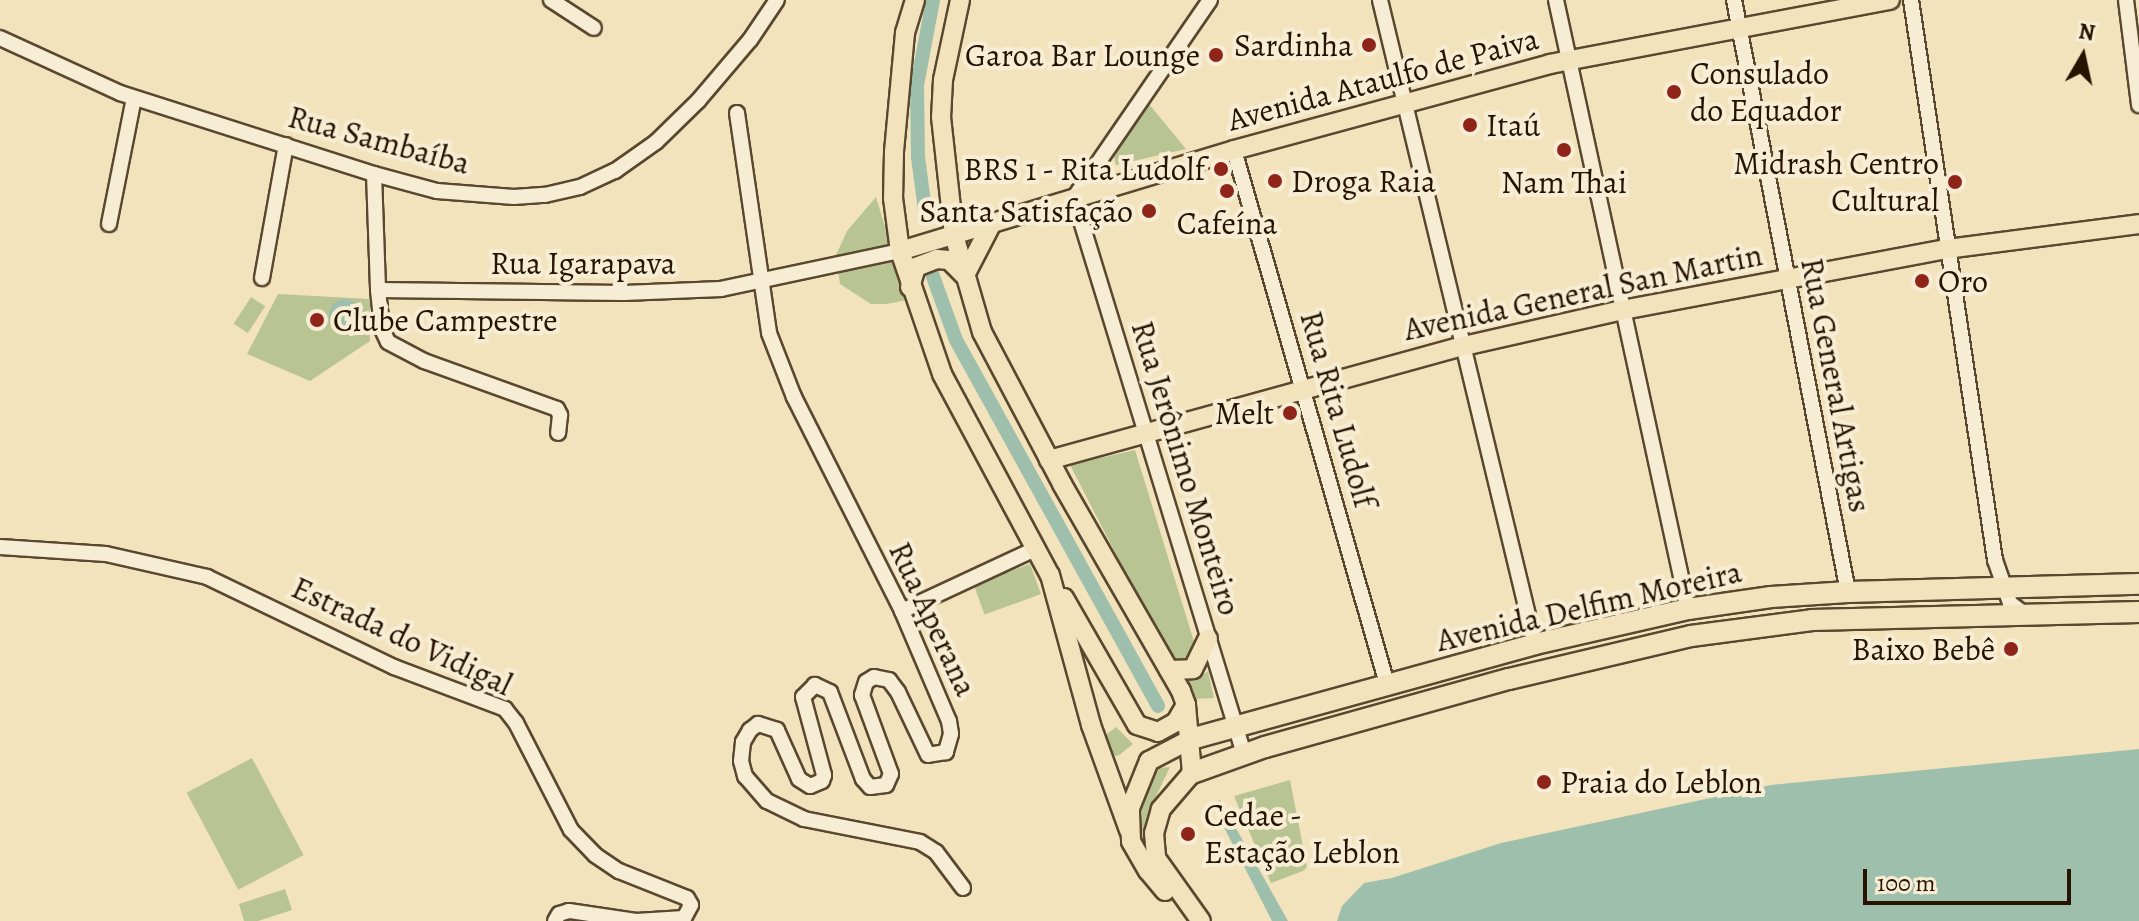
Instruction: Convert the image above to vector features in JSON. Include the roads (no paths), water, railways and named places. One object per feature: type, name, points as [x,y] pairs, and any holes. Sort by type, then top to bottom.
[{"type":"highway","name":"Avenida Delfim Moreira","points":[[1191,739],[1535,644],[1688,609],[1771,597],[1848,592],[2139,584]]},
{"type":"highway","name":"Avenida Delfim Moreira","points":[[1192,773],[1244,754],[1509,679],[1691,636],[1812,620],[2139,612]]},
{"type":"main road","points":[[915,0],[905,33],[895,125],[893,198],[900,251],[910,287],[942,374],[1050,575],[1137,725],[1158,732],[1176,722],[1186,705]]},
{"type":"main road","points":[[960,0],[943,80],[941,117],[954,235],[982,332],[1049,460],[1186,705],[1192,773],[1161,809],[1154,833],[1156,858],[1163,872],[1201,921]]},
{"type":"main road","name":"Avenida Ataulfo de Paiva","points":[[900,251],[1234,150],[1571,59],[1890,0]]},
{"type":"main road","points":[[965,275],[992,223]]},
{"type":"main road","name":"Avenida General San Martin","points":[[1049,460],[1464,346],[1623,310],[1947,249],[2139,224]]},
{"type":"main road","points":[[910,287],[916,267],[937,259],[949,260],[965,275]]},
{"type":"main road","points":[[1050,575],[1091,725],[1142,863],[1189,921]]},
{"type":"main road","points":[[1169,670],[1193,669],[1208,638]]},
{"type":"main road","name":"Avenida Delfim Moreira","points":[[1129,830],[1136,785],[1149,761],[1159,753],[1191,739]]},
{"type":"street","points":[[551,0],[594,28]]},
{"type":"street","name":"Rua Sambaíba","points":[[0,38],[49,64],[134,98],[374,174],[437,191],[474,195],[545,195],[580,187],[615,171],[656,142],[698,101],[750,40],[777,0]]},
{"type":"street","points":[[1074,198],[1210,0]]},
{"type":"street","points":[[1380,0],[1535,644]]},
{"type":"street","points":[[1556,0],[1688,609]]},
{"type":"street","name":"Rua General Artigas","points":[[1734,0],[1848,592]]},
{"type":"street","points":[[1911,0],[1995,560],[2010,603],[2026,615]]},
{"type":"street","points":[[2126,0],[2139,105]]},
{"type":"street","points":[[109,224],[134,98]]},
{"type":"street","name":"Rua Aperana","points":[[737,113],[769,333],[794,397],[902,611],[949,721],[950,746],[946,752],[928,755],[898,692],[889,680],[874,677],[863,685],[862,695],[890,765],[891,774],[886,785],[870,787],[863,779],[830,692],[821,686],[809,689],[803,697],[824,775],[817,785],[799,779],[777,730],[766,724],[758,724],[750,730],[741,761],[745,776],[756,791],[785,812],[826,824],[920,842],[936,852],[963,888]]},
{"type":"street","points":[[262,278],[286,145]]},
{"type":"street","name":"Rua Rita Ludolf","points":[[1234,150],[1387,684]]},
{"type":"street","points":[[374,174],[378,290],[382,329],[388,342],[424,361],[557,409],[560,415],[558,433]]},
{"type":"street","name":"Rua Jerônimo Monteiro","points":[[1074,198],[1244,754]]},
{"type":"street","name":"Rua Igarapava","points":[[378,290],[624,293],[721,289],[900,251]]},
{"type":"street","name":"Estrada do Vidigal","points":[[0,547],[106,554],[207,577],[394,667],[505,709],[516,723],[571,830],[595,855],[619,871],[687,898],[691,905],[684,918],[636,921],[569,911],[559,914],[555,921]]},
{"type":"street","points":[[902,611],[1037,548]]},
{"type":"waterway","points":[[926,217],[918,157],[917,85],[933,0]]},
{"type":"waterway","points":[[931,271],[956,340],[1158,706]]},
{"type":"place","name":"Sardinha","points":[[1369,45]]},
{"type":"place","name":"Garoa Bar Lounge","points":[[1216,55]]},
{"type":"place","name":"Consulado do Equador","points":[[1674,92]]},
{"type":"place","name":"Itaú","points":[[1470,125]]},
{"type":"place","name":"Nam Thai","points":[[1564,150]]},
{"type":"place","name":"BRS 1 - Rita Ludolf","points":[[1221,169]]},
{"type":"place","name":"Droga Raia","points":[[1275,181]]},
{"type":"place","name":"Midrash Centro Cultural","points":[[1955,182]]},
{"type":"place","name":"Cafeína","points":[[1227,191]]},
{"type":"place","name":"Santa Satisfação","points":[[1149,211]]},
{"type":"place","name":"Oro","points":[[1922,281]]},
{"type":"place","name":"Clube Campestre","points":[[317,320]]},
{"type":"place","name":"Melt","points":[[1290,413]]},
{"type":"place","name":"Baixo Bebê","points":[[2011,649]]},
{"type":"place","name":"Praia do Leblon","points":[[1544,782]]},
{"type":"place","name":"Cedae - Estação Leblon","points":[[1188,834]]}]
